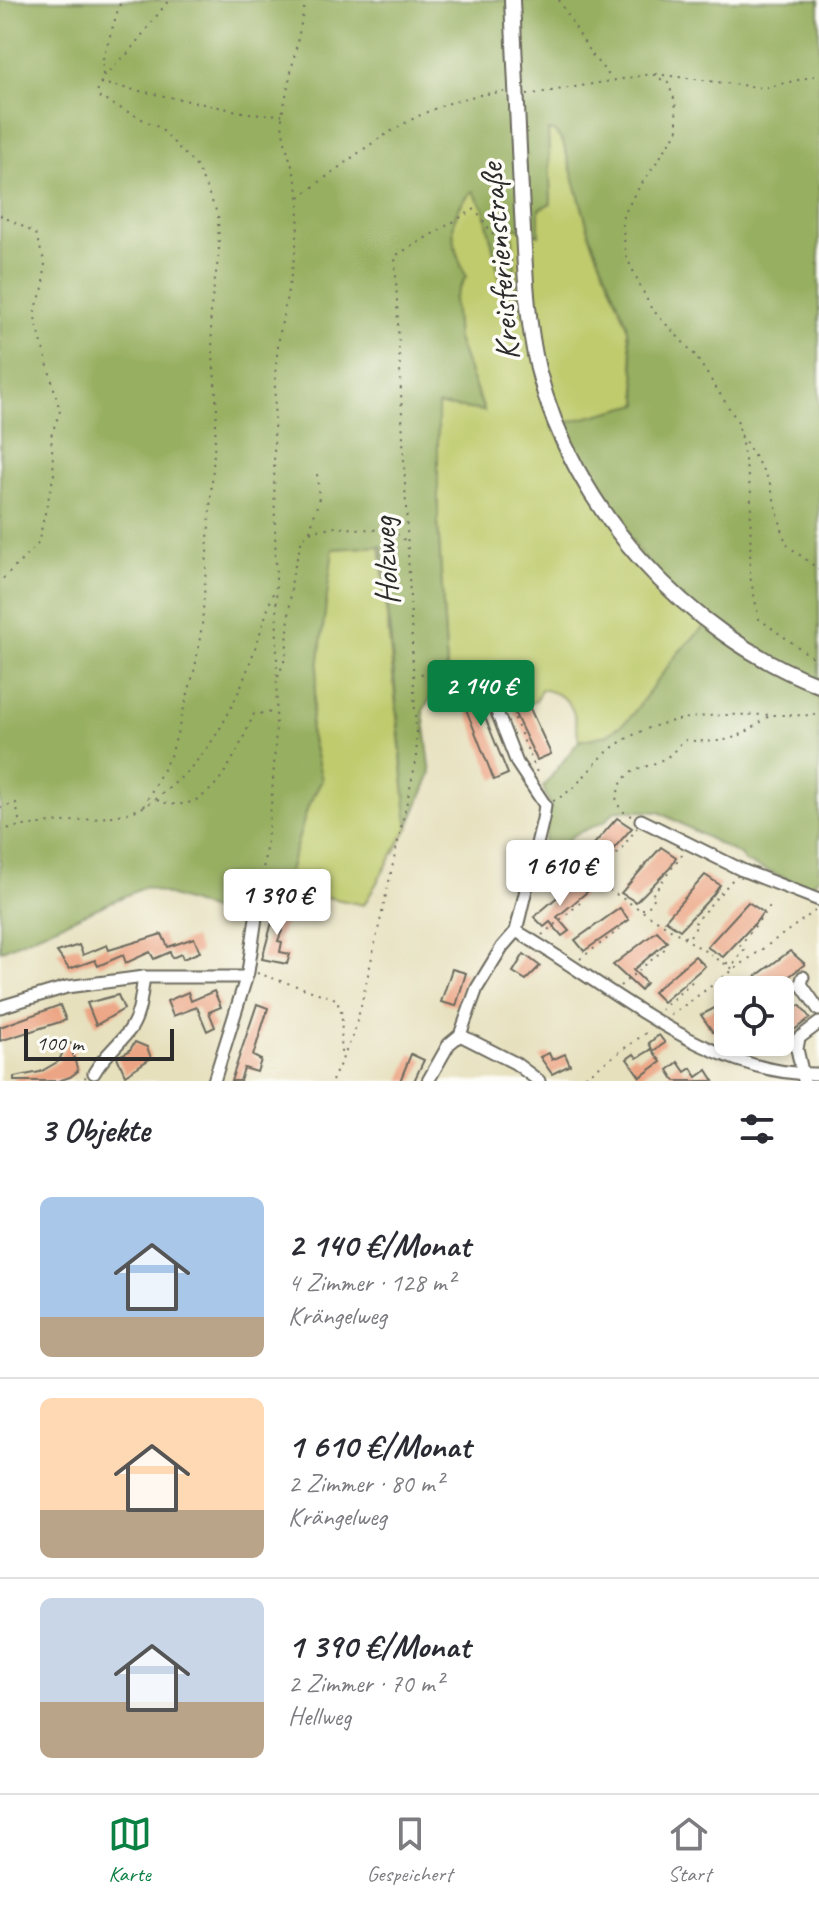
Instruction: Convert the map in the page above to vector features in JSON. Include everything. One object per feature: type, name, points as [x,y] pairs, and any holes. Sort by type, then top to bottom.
[{"type":"street","name":"Kreisferienstraße","points":[[512,0],[525,281],[536,358],[550,407],[581,473],[619,531],[644,562],[707,621],[778,666],[819,685]]},
{"type":"street","points":[[428,1081],[449,1044],[460,1035],[477,988],[502,947],[516,931],[533,871],[545,805],[517,763],[484,679]]},
{"type":"street","points":[[641,820],[742,870],[819,902]]},
{"type":"street","points":[[214,1081],[247,974],[261,884]]},
{"type":"street","points":[[516,931],[657,1020],[730,1057],[803,1078],[819,1074]]},
{"type":"street","points":[[0,1007],[67,987],[144,977],[247,974]]},
{"type":"street","points":[[94,1073],[102,1058],[131,1028],[139,1010],[144,977]]},
{"type":"street","points":[[803,977],[801,984],[819,1010]]},
{"type":"street","points":[[803,1078],[797,1049],[799,1038],[819,1023]]},
{"type":"street","points":[[460,1035],[515,1063],[539,1081]]},
{"type":"path","points":[[103,77],[102,62],[121,0]]},
{"type":"path","points":[[144,806],[172,752],[195,668],[202,625],[217,409],[210,313],[219,253],[218,215],[197,167],[160,128],[100,98],[99,83],[128,53],[169,0]]},
{"type":"path","points":[[261,884],[272,817],[277,679],[276,352],[299,244],[299,198],[281,133],[306,0]]},
{"type":"path","points":[[559,0],[591,54],[613,80]]},
{"type":"path","points":[[517,97],[652,74],[764,88],[779,87],[819,75]]},
{"type":"path","points":[[652,74],[668,83],[675,101],[678,131],[634,195],[622,219],[626,256],[651,308],[695,355],[738,422],[751,493],[750,576],[759,619],[819,662]]},
{"type":"path","points":[[99,83],[248,113],[282,115]]},
{"type":"path","points":[[299,198],[374,142],[420,115],[456,99],[492,93]]},
{"type":"path","name":"Holzweg","points":[[332,1081],[340,1058],[353,1036],[361,1006],[417,757],[395,256],[475,209],[525,281]]},
{"type":"path","points":[[0,215],[35,233],[45,263],[44,285],[34,314],[60,411],[51,436],[54,474],[38,544],[0,582]]},
{"type":"path","points":[[740,434],[769,480],[786,544],[819,570]]},
{"type":"path","points":[[277,679],[286,656],[287,611],[292,577],[302,539],[309,532],[319,498],[317,474]]},
{"type":"path","points":[[309,532],[331,527],[393,531],[408,543]]},
{"type":"path","points":[[0,830],[128,812],[156,799],[203,758],[241,691],[277,582]]},
{"type":"path","points":[[413,676],[437,670],[480,668],[484,679]]},
{"type":"path","points":[[515,708],[511,710],[538,773],[541,785],[536,790]]},
{"type":"path","points":[[156,799],[170,805],[196,801],[230,767],[254,714],[276,712]]},
{"type":"path","points":[[598,884],[600,879],[605,883],[613,870],[608,866],[641,820],[622,811],[616,801],[619,783],[637,767],[667,758],[684,740],[722,744],[749,732],[770,715]]},
{"type":"path","points":[[545,805],[574,789],[610,750],[650,724],[705,716],[819,715]]},
{"type":"path","points":[[0,808],[16,803],[21,826]]},
{"type":"path","points":[[641,910],[647,909],[655,897],[652,895],[689,844]]},
{"type":"path","points":[[554,866],[566,862],[733,970]]},
{"type":"path","points":[[684,938],[687,934],[690,936],[698,924],[695,922],[742,870]]},
{"type":"path","points":[[579,1081],[657,1020],[815,912],[819,902]]},
{"type":"path","points":[[535,942],[580,903]]},
{"type":"path","points":[[725,964],[728,960],[734,964],[744,950],[739,947],[770,906]]},
{"type":"path","points":[[573,966],[620,929]]},
{"type":"path","points":[[614,992],[667,947]]},
{"type":"path","points":[[247,974],[286,980],[304,986],[310,993],[336,999],[342,1014],[340,1058]]},
{"type":"path","points":[[657,1020],[696,978]]},
{"type":"green space","points":[[0,0],[819,0],[819,877],[810,888],[745,862],[740,855],[659,812],[616,810],[604,822],[573,835],[553,855],[541,855],[550,806],[543,787],[579,741],[607,735],[629,719],[678,653],[705,626],[668,592],[552,426],[639,404],[627,324],[592,241],[563,142],[554,131],[548,131],[551,203],[539,209],[539,235],[512,226],[518,315],[508,313],[484,209],[473,191],[464,200],[454,221],[454,243],[466,276],[454,299],[457,339],[484,411],[438,405],[438,522],[447,670],[423,711],[431,774],[408,828],[382,546],[333,549],[310,731],[322,780],[308,806],[284,888],[253,883],[241,920],[145,887],[0,951]]},
{"type":"green space","points":[[548,131],[554,131],[563,142],[592,241],[627,324],[639,405],[553,426],[706,626],[678,653],[629,719],[607,735],[579,741],[573,713],[560,696],[541,689],[536,701],[515,707],[508,704],[497,672],[487,674],[480,668],[468,675],[447,670],[438,522],[438,405],[484,410],[457,339],[454,299],[466,276],[454,242],[458,210],[473,191],[484,209],[508,312],[512,226],[539,234],[539,209],[551,203]]},
{"type":"green space","points":[[380,546],[408,828],[364,905],[284,888],[308,806],[322,780],[310,731],[332,549]]},
{"type":"building","points":[[468,675],[508,774],[494,780],[455,681]]},
{"type":"building","points":[[528,704],[551,754],[537,760],[513,710]]},
{"type":"building","points":[[617,818],[632,828],[592,873],[578,862]]},
{"type":"building","points":[[661,847],[676,857],[670,868],[636,902],[621,893]]},
{"type":"building","points":[[705,875],[720,885],[680,930],[665,920]]},
{"type":"building","points":[[576,881],[587,892],[557,917],[569,931],[562,936],[550,922],[544,927],[534,917]]},
{"type":"building","points":[[748,902],[763,912],[756,922],[723,957],[707,947]]},
{"type":"building","points":[[277,904],[291,907],[278,941],[282,942],[280,952],[290,954],[287,964],[262,959]]},
{"type":"building","points":[[620,908],[629,920],[584,951],[575,940]]},
{"type":"building","points":[[657,931],[667,942],[633,970],[646,983],[640,990],[613,965]]},
{"type":"building","points":[[162,934],[168,947],[194,938],[200,952],[183,959],[181,954],[172,958],[170,952],[154,959],[150,952],[126,963],[123,955],[98,966],[95,960],[69,969],[57,952],[79,945],[83,955],[107,945],[109,950]]},
{"type":"building","points":[[790,951],[805,964],[790,976],[756,976]]},
{"type":"building","points":[[524,954],[540,966],[526,980],[513,972]]},
{"type":"building","points":[[695,956],[705,966],[663,1002],[653,992]]},
{"type":"building","points":[[452,969],[466,973],[456,1006],[441,1002]]},
{"type":"building","points":[[214,991],[221,1007],[209,1012],[215,1027],[207,1031],[197,1007],[173,1016],[167,1001],[188,992],[191,1001]]},
{"type":"building","points":[[118,995],[124,1009],[96,1025],[87,1003]]},
{"type":"building","points":[[257,1004],[268,1008],[253,1056],[261,1060],[257,1072],[244,1068],[240,1081],[231,1081]]},
{"type":"building","points":[[60,1005],[66,1020],[0,1041],[0,1027]]},
{"type":"building","points":[[800,1005],[810,1018],[794,1030],[794,1008]]},
{"type":"building","points":[[714,1008],[714,1031],[713,1032],[701,1015]]},
{"type":"building","points":[[659,1035],[665,1043],[653,1051],[661,1062],[640,1077],[627,1059],[634,1054],[637,1058],[652,1049],[649,1043]]},
{"type":"building","points":[[67,1042],[76,1046],[73,1055],[78,1071],[70,1077],[58,1081],[14,1081],[14,1077],[40,1072],[59,1061]]},
{"type":"building","points":[[135,1042],[147,1047],[151,1058],[125,1075],[117,1057],[129,1051]]},
{"type":"building","points":[[549,1053],[552,1060],[565,1054],[570,1065],[552,1074],[540,1057]]},
{"type":"building","points":[[411,1054],[424,1060],[414,1081],[400,1081]]},
{"type":"building","points":[[678,1062],[685,1072],[691,1068],[697,1077],[707,1070],[714,1081],[675,1081],[668,1070]]}]
